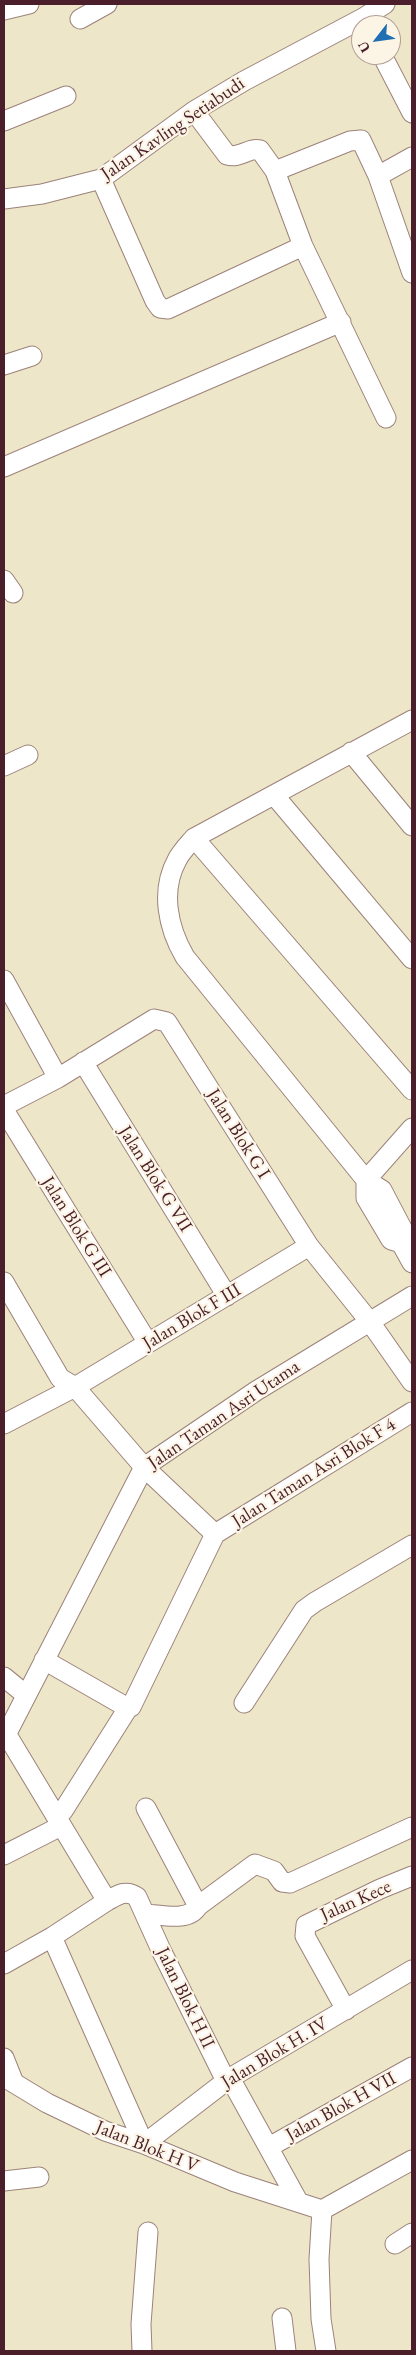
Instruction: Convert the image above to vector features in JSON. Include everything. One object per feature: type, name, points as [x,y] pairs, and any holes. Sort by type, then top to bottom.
[{"type":"street","points":[[4,10],[29,4]]},
{"type":"street","points":[[80,19],[107,4]]},
{"type":"street","name":"Jalan Kavling Setiabudi","points":[[373,15],[385,4]]},
{"type":"street","name":"Jalan Kavling Setiabudi","points":[[4,199],[42,194],[101,179],[194,111],[244,81],[351,29]]},
{"type":"street","points":[[387,65],[412,113]]},
{"type":"street","points":[[4,121],[28,113],[66,96]]},
{"type":"street","points":[[194,111],[227,155],[240,156],[255,149],[260,150],[275,171],[304,246],[386,418]]},
{"type":"street","points":[[275,171],[358,139],[363,144],[378,176],[412,273]]},
{"type":"street","points":[[378,176],[412,157]]},
{"type":"street","points":[[101,179],[155,301],[160,308],[168,308],[304,246]]},
{"type":"street","points":[[4,467],[341,322]]},
{"type":"street","points":[[4,365],[32,356]]},
{"type":"street","points":[[412,720],[194,838],[178,858],[169,884],[168,909],[175,940],[185,957],[366,1180],[366,1198],[391,1240],[401,1243],[412,1263]]},
{"type":"street","points":[[351,752],[412,826]]},
{"type":"street","points":[[4,766],[28,755]]},
{"type":"street","points":[[274,795],[412,959]]},
{"type":"street","points":[[194,838],[412,1090]]},
{"type":"street","points":[[4,980],[58,1078]]},
{"type":"street","name":"Jalan Blok G I","points":[[83,1062],[154,1019],[168,1022],[309,1246],[376,1319],[412,1382]]},
{"type":"street","points":[[4,1108],[83,1062]]},
{"type":"street","name":"Jalan Blok G VII","points":[[83,1062],[227,1296]]},
{"type":"street","name":"Jalan Blok G III","points":[[4,1108],[148,1343]]},
{"type":"street","points":[[366,1180],[412,1128]]},
{"type":"street","name":"Jalan Blok F III","points":[[4,1424],[75,1387],[309,1246]]},
{"type":"street","points":[[4,1282],[60,1378],[75,1387],[138,1460],[215,1534],[131,1706],[58,1821],[4,1855]]},
{"type":"street","name":"Jalan Taman Asri Utama","points":[[5,1737],[44,1660],[138,1460],[412,1296]]},
{"type":"street","name":"Jalan Taman Asri Blok F 4","points":[[215,1534],[412,1412]]},
{"type":"street","points":[[244,1703],[304,1610],[412,1545]]},
{"type":"street","points":[[44,1660],[131,1706]]},
{"type":"street","points":[[4,1677],[26,1694]]},
{"type":"street","points":[[4,1964],[52,1937],[107,1901],[5,1737]]},
{"type":"street","points":[[146,1808],[198,1906]]},
{"type":"street","points":[[146,1914],[186,1916],[195,1912],[198,1906],[255,1864],[274,1871],[282,1882],[290,1883],[412,1828]]},
{"type":"street","name":"Jalan Kece","points":[[346,2010],[305,1936],[304,1930],[306,1925],[380,1889],[412,1876]]},
{"type":"street","name":"Jalan Blok H II","points":[[107,1901],[121,1893],[132,1893],[137,1897],[161,1950],[228,2080],[269,2147],[298,2202]]},
{"type":"street","points":[[52,1937],[144,2144]]},
{"type":"street","name":"Jalan Blok H. IV","points":[[144,2144],[228,2080],[412,1970]]},
{"type":"street","points":[[4,2058],[9,2080]]},
{"type":"street","name":"Jalan Blok H VII","points":[[269,2147],[412,2068]]},
{"type":"street","name":"Jalan Blok H V","points":[[9,2080],[105,2131],[144,2144],[235,2182],[322,2211]]},
{"type":"street","points":[[326,2351],[321,2319],[319,2259],[322,2211],[412,2160]]},
{"type":"street","points":[[4,2181],[39,2177]]},
{"type":"street","points":[[142,2351],[141,2324],[148,2232]]},
{"type":"street","points":[[394,2244],[412,2233]]},
{"type":"street","points":[[282,2318],[286,2351]]}]
